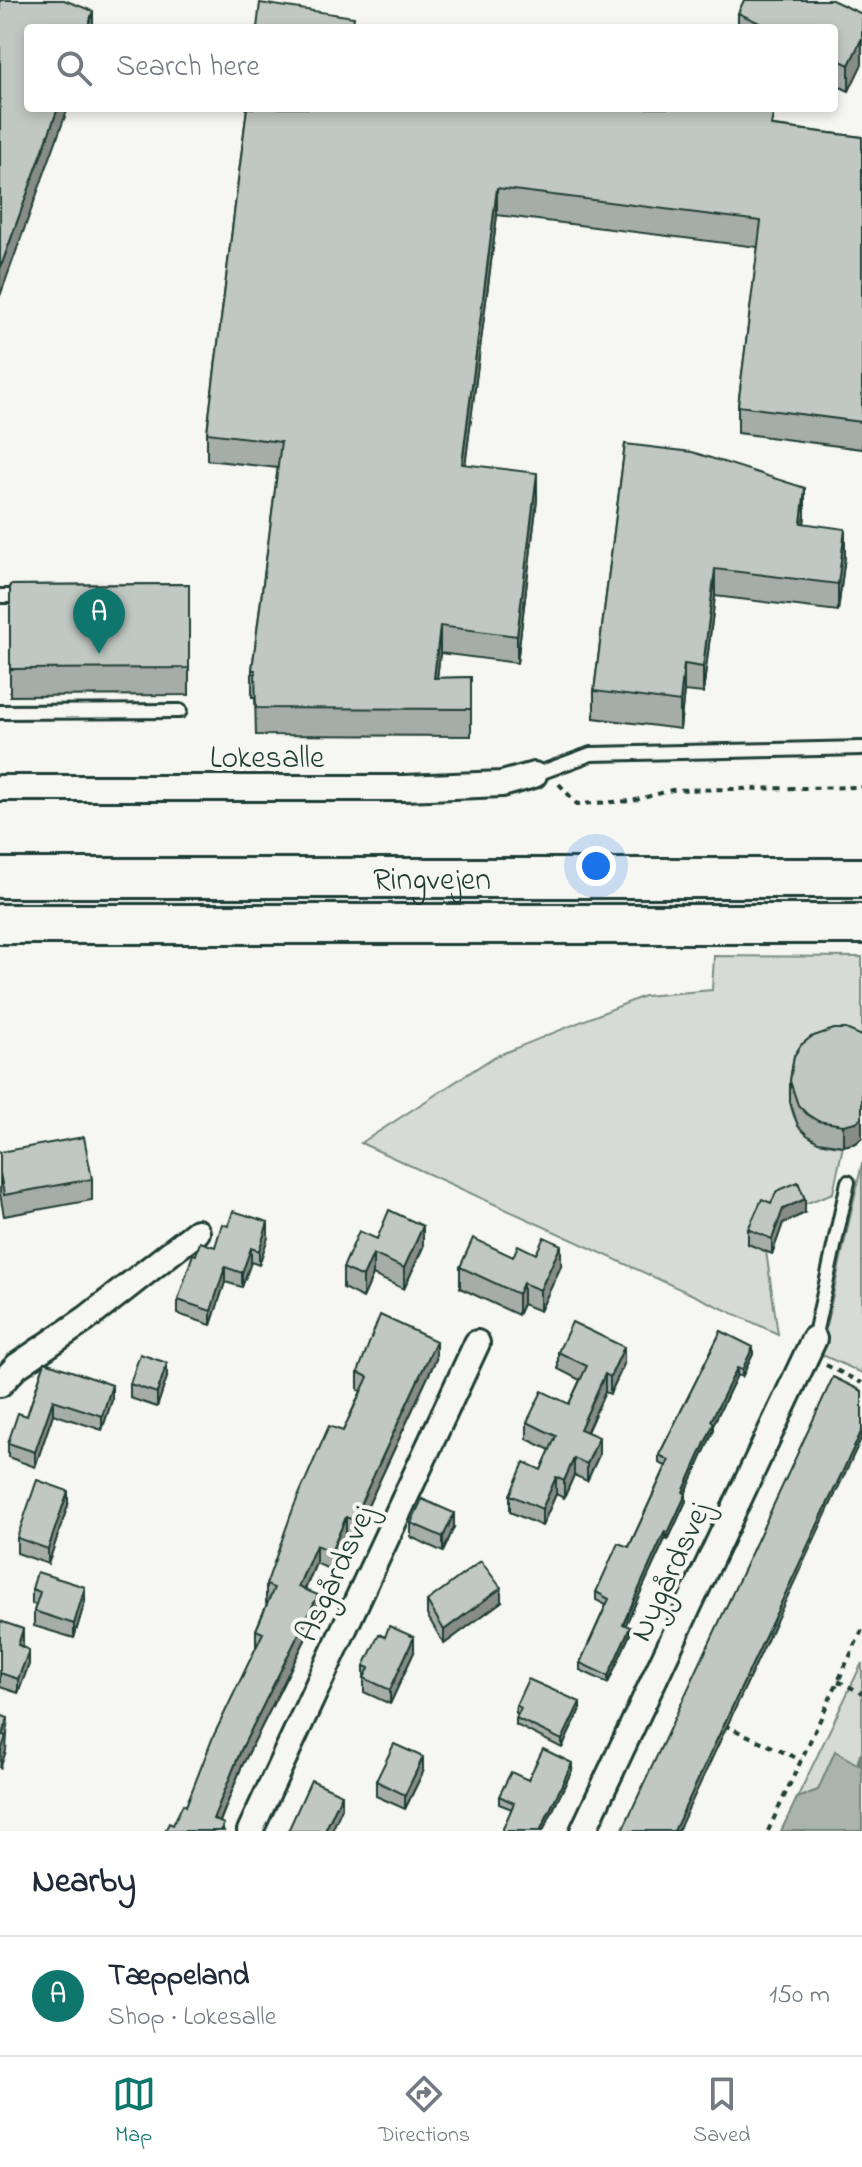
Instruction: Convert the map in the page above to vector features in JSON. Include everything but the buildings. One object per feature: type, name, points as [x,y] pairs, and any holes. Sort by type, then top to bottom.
[{"type":"main road","name":"Ringvejen","points":[[0,878],[862,878]]},
{"type":"main road","name":"Ringvejen","points":[[0,924],[862,924]]},
{"type":"street","name":"Lokesalle","points":[[0,788],[405,788],[502,784],[540,773]]},
{"type":"street","points":[[0,1384],[17,1366],[86,1319],[197,1232]]},
{"type":"street","name":"Asgårdsvej","points":[[250,1831],[477,1343]]},
{"type":"street","name":"Nygårdsvej","points":[[583,1831],[810,1347]]},
{"type":"lane","points":[[0,596],[46,595]]},
{"type":"lane","points":[[0,712],[180,711]]},
{"type":"lane","points":[[540,773],[591,754],[862,748]]},
{"type":"lane","points":[[810,1347],[848,1182]]},
{"type":"path","points":[[540,773],[577,804],[632,801],[672,790],[862,787]]},
{"type":"path","points":[[810,1347],[862,1383]]},
{"type":"path","points":[[768,1831],[862,1630]]},
{"type":"path","points":[[838,1681],[862,1693]]},
{"type":"path","points":[[718,1722],[801,1760]]},
{"type":"shaded area","points":[[714,956],[862,957],[862,1056],[790,1089],[793,1113],[803,1130],[820,1142],[843,1146],[833,1193],[802,1205],[748,1243],[766,1251],[778,1334],[361,1143],[494,1057],[644,996],[712,990]]},
{"type":"shaded area","points":[[862,1163],[862,1373],[820,1354]]},
{"type":"shaded area","points":[[862,1663],[862,1767],[860,1763],[818,1790],[797,1798]]},
{"type":"shaded area","points":[[835,1751],[862,1767],[862,1831],[781,1831],[797,1798],[818,1790]]},
{"type":"waterway","points":[[860,1763],[862,1756]]},
{"type":"place","name":"Tæppeland","points":[[99,654]]}]
